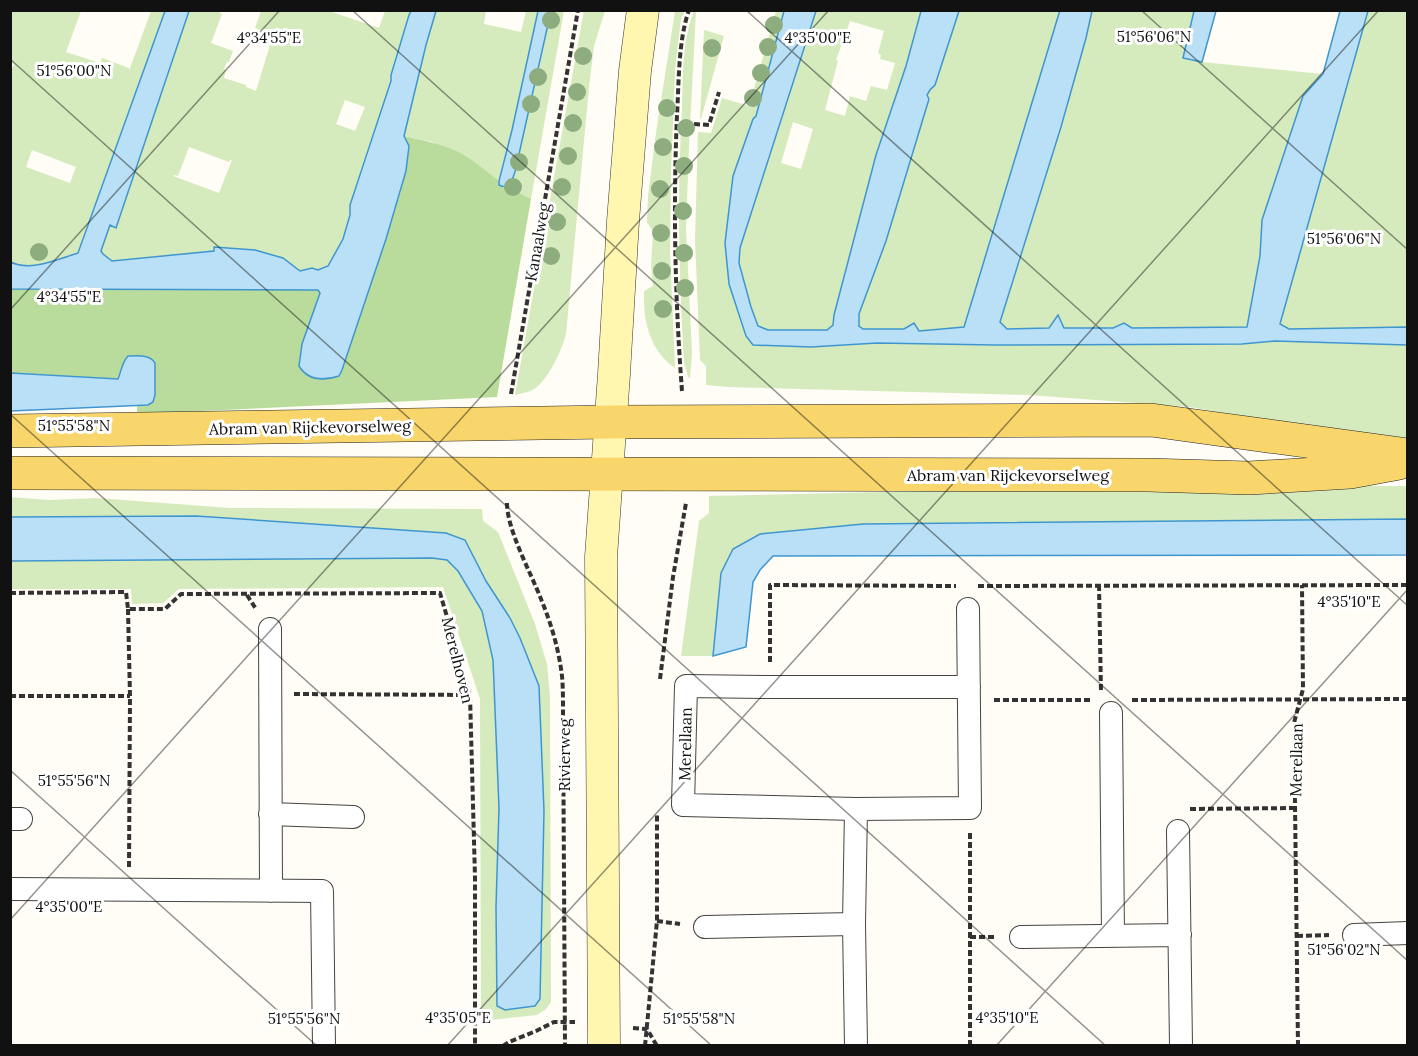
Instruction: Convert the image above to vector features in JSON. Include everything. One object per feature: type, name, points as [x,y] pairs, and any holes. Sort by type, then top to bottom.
[{"type":"main road","name":"Abram van Rijckevorselweg","points":[[10,431],[610,422],[1151,420],[1407,455]]},
{"type":"main road","name":"Abram van Rijckevorselweg","points":[[10,473],[1148,475],[1249,478],[1350,472],[1407,461]]},
{"type":"street","points":[[604,1046],[601,556],[623,221],[635,71],[644,10]]},
{"type":"street","points":[[968,609],[970,808]]},
{"type":"street","points":[[270,630],[272,891]]},
{"type":"street","name":"Merellaan","points":[[969,693],[686,686],[683,805],[856,809],[970,808]]},
{"type":"street","points":[[1106,706],[1113,936]]},
{"type":"street","points":[[856,809],[854,924],[856,1046]]},
{"type":"street","points":[[270,814],[353,818]]},
{"type":"street","points":[[1178,831],[1181,1046]]},
{"type":"street","points":[[10,889],[322,891],[324,1046]]},
{"type":"street","points":[[705,927],[854,924]]},
{"type":"street","points":[[1354,935],[1407,933]]},
{"type":"street","points":[[1021,937],[1180,935]]},
{"type":"path","name":"Kanaalweg","points":[[509,424],[511,391],[578,10]]},
{"type":"path","points":[[684,422],[675,268],[675,195],[679,75],[689,10]]},
{"type":"path","points":[[694,124],[709,125],[719,92]]},
{"type":"path","name":"Rivierweg","points":[[508,474],[507,513],[541,599],[552,632],[562,675],[565,1046]]},
{"type":"path","points":[[769,687],[770,585],[1407,585]]},
{"type":"path","points":[[1099,585],[1106,706]]},
{"type":"path","name":"Merellaan","points":[[1298,1046],[1294,723],[1303,689],[1302,585]]},
{"type":"path","points":[[10,593],[126,592],[130,696],[129,890]]},
{"type":"path","name":"Merelhoven","points":[[128,609],[165,609],[181,594],[440,593],[470,695],[475,877],[475,1046]]},
{"type":"path","points":[[969,693],[1106,706],[1300,699],[1407,699]]},
{"type":"path","points":[[270,694],[470,695]]},
{"type":"path","points":[[10,696],[130,696]]},
{"type":"path","points":[[969,1046],[970,808]]},
{"type":"path","points":[[1178,831],[1191,808],[1295,808]]},
{"type":"path","points":[[1297,936],[1354,935]]},
{"type":"path","points":[[503,1046],[554,1022],[565,1022]]},
{"type":"path","points":[[647,1029],[657,1046]]},
{"type":"green space","points":[[584,10],[605,11],[594,46],[589,87],[566,334],[555,362],[538,386],[533,390],[515,395]]},
{"type":"green space","points":[[11,11],[81,11],[66,52],[100,63],[102,58],[129,68],[129,71],[151,11],[165,11],[78,253],[27,266],[11,262],[10,73],[14,64],[11,63]],"holes":[[[32,150],[76,167],[70,183],[26,167]]]},
{"type":"green space","points":[[189,11],[220,11],[222,14],[211,43],[233,51],[224,69],[226,70],[224,78],[256,91],[273,35],[255,28],[261,11],[329,11],[379,28],[385,11],[411,11],[391,81],[350,205],[350,215],[343,240],[328,266],[318,270],[312,268],[300,271],[283,258],[255,250],[214,248],[215,251],[112,261],[101,252],[110,225],[116,228]],"holes":[[[345,100],[365,107],[355,131],[336,124]],[[189,147],[229,162],[232,160],[219,193],[173,176],[178,176]]]},
{"type":"green space","points":[[436,11],[486,11],[484,24],[521,32],[526,11],[538,11],[499,181],[432,142],[404,136]]},
{"type":"green space","points":[[551,11],[564,11],[531,199],[508,187],[515,172]]},
{"type":"green space","points":[[675,11],[685,11],[681,19],[675,70],[671,172],[670,251],[675,368],[659,352],[649,334],[644,291],[653,286],[651,266],[653,232],[647,222],[648,196]]},
{"type":"green space","points":[[694,11],[696,11],[686,228],[692,353],[690,378],[684,362],[679,204],[684,59],[687,34]]},
{"type":"green space","points":[[776,11],[784,11],[756,116],[733,176],[725,243],[729,284],[746,336],[811,347],[877,343],[1242,344],[1275,341],[1407,345],[1407,438],[1358,437],[1190,407],[1029,395],[706,385],[706,366],[700,360],[695,239],[698,132],[711,133],[722,98],[749,106]]},
{"type":"green space","points":[[816,11],[921,11],[906,66],[876,155],[833,325],[827,330],[768,330],[758,326],[739,263],[740,249]],"holes":[[[850,21],[884,31],[878,53],[881,55],[880,59],[895,63],[887,90],[871,86],[866,101],[850,96],[845,116],[825,110],[838,61],[836,60]],[[793,122],[813,129],[801,169],[781,163]]]},
{"type":"green space","points":[[959,11],[1060,11],[964,327],[919,331],[863,329],[859,326],[859,314],[886,241],[929,100],[927,95],[935,84]]},
{"type":"green space","points":[[1092,11],[1194,11],[1184,58],[1202,62],[1323,74],[1303,96],[1262,219],[1260,255],[1247,327],[1132,328],[1124,323],[1113,328],[1007,329],[1000,322],[1061,128]]},
{"type":"green space","points":[[1368,11],[1407,11],[1407,327],[1289,329],[1280,324]]},
{"type":"green space","points":[[704,30],[724,36],[700,119]]},
{"type":"green space","points":[[404,136],[457,151],[499,181],[499,185],[531,199],[497,397],[137,414],[137,406],[148,405],[155,395],[147,357],[126,358],[118,379],[11,373],[10,289],[318,290],[320,293],[302,344],[300,357],[316,379],[339,376],[401,191]]},
{"type":"green space","points":[[1147,486],[1407,486],[1407,519],[863,524],[760,534],[714,646],[713,656],[681,656],[699,521],[709,513],[709,496]]},
{"type":"green space","points":[[10,497],[49,500],[96,498],[230,508],[482,509],[483,521],[498,532],[535,624],[547,664],[550,696],[551,1002],[546,1009],[537,1015],[481,1021],[480,699],[443,587],[179,589],[163,603],[132,604],[131,589],[11,589],[11,561],[432,558],[447,560],[458,571],[482,611],[493,660],[499,808],[496,907],[505,1010],[535,1007],[540,999],[544,811],[539,686],[510,618],[486,581],[465,540],[446,533],[196,516],[11,517]]},
{"type":"water","points":[[1060,10],[1092,11],[1061,127],[1000,322],[1007,329],[1049,328],[1058,315],[1064,328],[1113,328],[1124,323],[1132,328],[1247,327],[1260,256],[1262,220],[1303,96],[1323,74],[1340,11],[1368,11],[1280,324],[1289,329],[1407,327],[1407,345],[1275,341],[1242,344],[877,343],[811,347],[753,345],[746,336],[729,284],[725,243],[733,176],[756,116],[784,11],[816,11],[740,248],[739,263],[758,326],[768,330],[827,330],[833,325],[876,155],[906,66],[921,11],[959,11],[935,85],[927,95],[929,99],[886,241],[859,314],[859,326],[863,329],[904,329],[914,323],[919,331],[964,327]]},
{"type":"water","points":[[165,11],[189,11],[116,228],[110,225],[101,251],[112,261],[214,251],[214,247],[255,250],[283,258],[300,271],[312,268],[318,270],[328,266],[343,239],[350,215],[350,205],[391,81],[409,15],[411,11],[436,11],[404,136],[409,146],[406,171],[386,239],[339,376],[327,379],[311,377],[299,366],[302,344],[320,293],[318,290],[11,289],[11,262],[27,266],[35,265],[78,253]]},
{"type":"water","points":[[538,11],[551,11],[515,172],[510,184],[506,187],[499,185],[499,181]]},
{"type":"water","points":[[1194,11],[1216,11],[1202,62],[1183,58]]},
{"type":"water","points":[[128,356],[147,357],[155,363],[155,395],[153,402],[148,405],[11,411],[11,373],[118,379]]},
{"type":"water","points":[[196,516],[446,533],[465,540],[486,581],[510,618],[539,686],[544,811],[540,999],[535,1006],[505,1010],[497,1006],[496,907],[499,808],[493,660],[482,611],[458,571],[447,560],[432,558],[11,561],[11,517]]},
{"type":"water","points":[[1407,519],[1407,555],[773,556],[753,582],[746,647],[713,656],[721,573],[733,549],[760,534],[863,524]]}]
